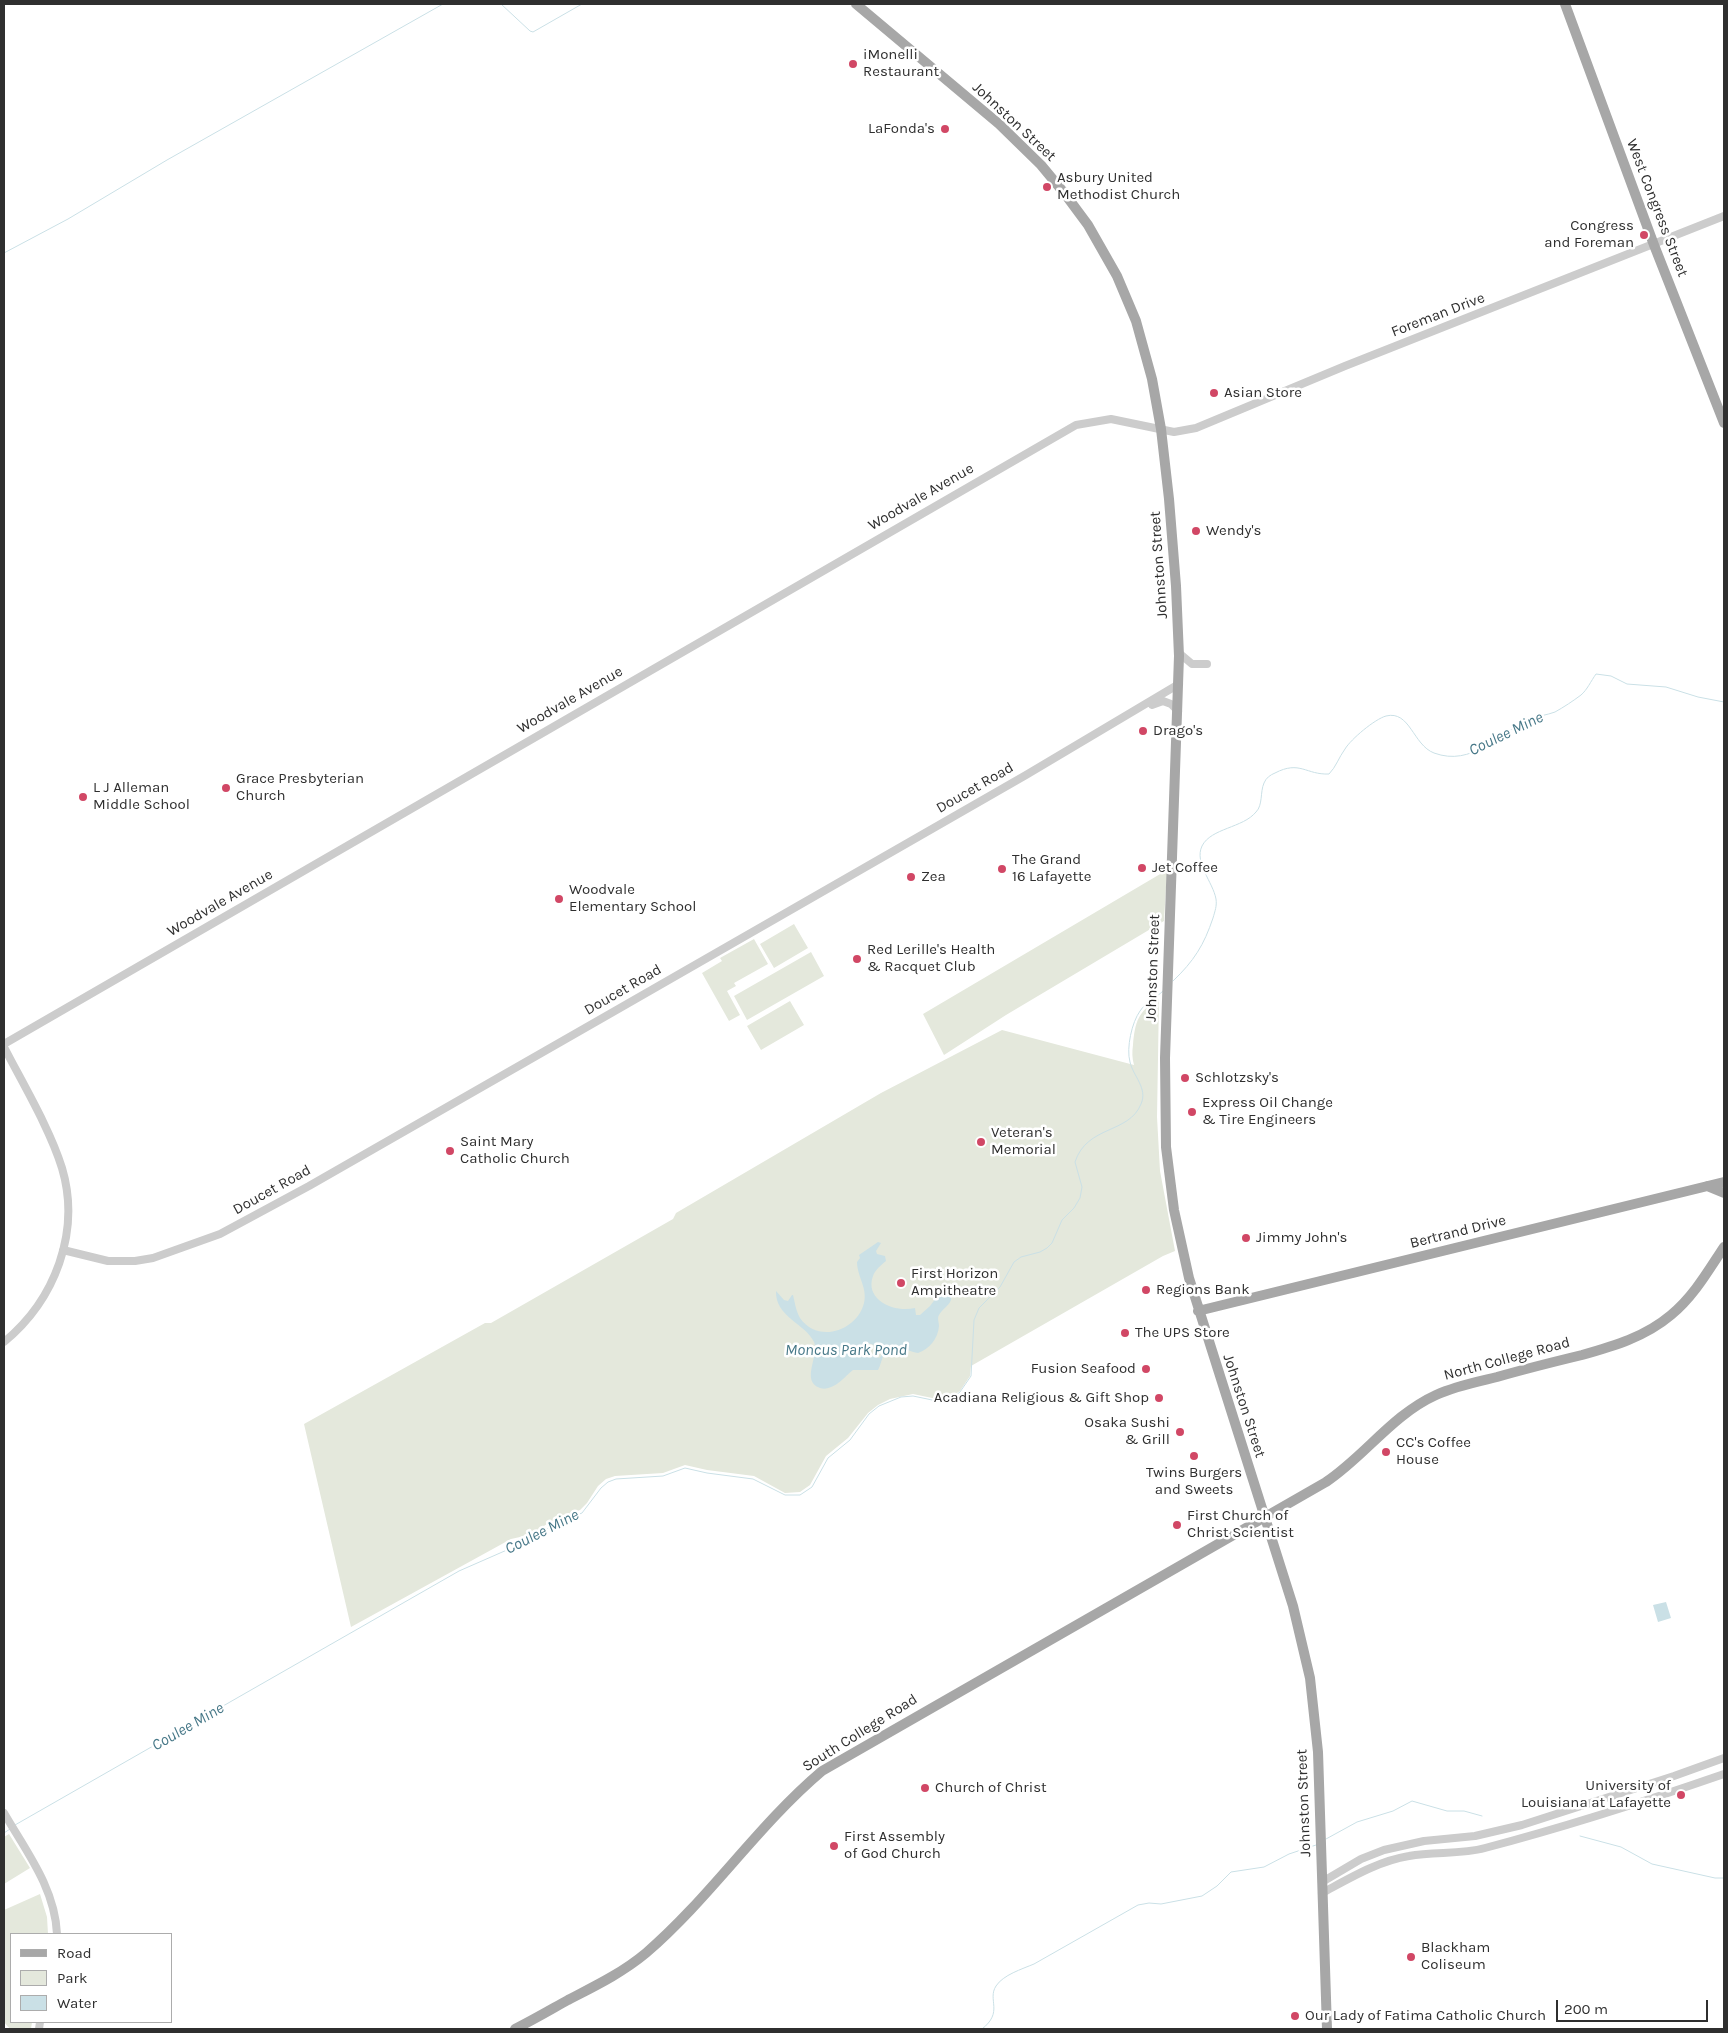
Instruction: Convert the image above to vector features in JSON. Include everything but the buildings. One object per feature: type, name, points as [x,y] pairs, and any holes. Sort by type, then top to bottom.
[{"type":"main road","name":"Johnston Street","points":[[856,4],[999,124],[1041,165],[1080,214],[1114,270],[1135,319],[1152,379],[1161,430],[1175,567],[1179,653],[1165,1058],[1166,1147],[1177,1226],[1198,1311],[1293,1606],[1310,1678],[1318,1752],[1327,2029]]},
{"type":"main road","name":"West Congress Street","points":[[1565,4],[1654,245],[1724,423]]},
{"type":"main road","name":"Bertrand Drive","points":[[1198,1311],[1724,1182]]},
{"type":"main road","points":[[1706,1186],[1724,1193]]},
{"type":"main road","name":"North College Road","points":[[1264,1516],[1332,1478],[1357,1459],[1402,1415],[1433,1396],[1459,1386],[1603,1349],[1627,1341],[1651,1329],[1671,1315],[1686,1300],[1704,1278],[1724,1247]]},
{"type":"main road","name":"South College Road","points":[[515,2029],[604,1982],[641,1957],[676,1925],[782,1808],[822,1771],[1264,1516]]},
{"type":"street","name":"Foreman Drive","points":[[1161,430],[1174,432],[1196,428],[1345,366],[1724,216]]},
{"type":"street","name":"Woodvale Avenue","points":[[4,1046],[1062,432],[1076,425],[1110,419],[1161,430]]},
{"type":"street","points":[[1179,653],[1192,664],[1207,664]]},
{"type":"street","name":"Doucet Road","points":[[63,1250],[108,1261],[135,1261],[153,1258],[220,1234],[361,1156],[1056,757],[1179,684]]},
{"type":"street","points":[[1056,757],[1071,751],[1160,701],[1168,702],[1178,711]]},
{"type":"street","points":[[4,1046],[53,1144],[62,1169],[68,1210],[63,1250],[54,1277],[40,1302],[22,1325],[4,1342]]},
{"type":"street","points":[[1322,1882],[1361,1859],[1384,1850],[1424,1841],[1475,1836],[1508,1828],[1653,1783],[1724,1758]]},
{"type":"street","points":[[1322,1893],[1372,1867],[1392,1860],[1416,1855],[1463,1852],[1511,1840],[1724,1774]]},
{"type":"street","points":[[1653,1783],[1657,1796]]},
{"type":"street","points":[[5,1814],[48,1890],[57,1933]]},
{"type":"street","points":[[1508,1828],[1511,1840]]},
{"type":"green space","points":[[1167,870],[1164,921],[1006,1015],[944,1055],[923,1014]]},
{"type":"green space","points":[[794,924],[808,948],[774,968],[760,944]]},
{"type":"green space","points":[[754,939],[768,964],[734,983],[736,986],[727,991],[740,1015],[729,1021],[702,973],[722,961],[720,958]]},
{"type":"green space","points":[[811,952],[824,976],[747,1020],[734,996]]},
{"type":"green space","points":[[1159,999],[1157,1117],[1160,1171],[1175,1251],[1163,1256],[971,1366],[970,1376],[960,1391],[952,1396],[937,1399],[913,1394],[890,1399],[878,1405],[868,1413],[848,1438],[826,1456],[810,1485],[800,1492],[785,1493],[754,1476],[685,1465],[663,1473],[615,1476],[606,1479],[598,1486],[580,1510],[552,1521],[529,1535],[511,1539],[351,1627],[304,1424],[485,1323],[491,1323],[673,1219],[676,1213],[881,1093],[1002,1030],[1134,1065],[1132,1050],[1139,1018],[1146,1008]]},
{"type":"green space","points":[[790,1001],[804,1025],[761,1050],[747,1026]]},
{"type":"green space","points":[[9,1834],[30,1868],[4,1884],[4,1837]]},
{"type":"green space","points":[[40,1894],[47,1917],[48,1933],[10,1933],[10,2023],[32,2023],[31,2029],[10,2029],[4,2022],[4,1910]]},
{"type":"water","name":"Moncus Park Pond","points":[[878,1242],[881,1243],[876,1251],[877,1254],[885,1256],[886,1261],[875,1272],[871,1285],[877,1298],[891,1307],[899,1309],[915,1308],[916,1315],[920,1315],[930,1306],[942,1290],[949,1292],[951,1299],[938,1316],[938,1331],[935,1339],[926,1349],[918,1353],[897,1347],[890,1348],[886,1351],[878,1370],[853,1370],[834,1386],[825,1389],[820,1388],[814,1385],[811,1380],[815,1354],[814,1342],[805,1330],[785,1314],[777,1300],[776,1291],[784,1300],[788,1301],[793,1295],[800,1318],[808,1326],[817,1331],[836,1331],[854,1321],[864,1303],[865,1293],[857,1267],[859,1255]],"holes":[[[877,1342],[880,1345],[881,1356],[879,1358],[870,1354],[866,1345],[868,1343],[874,1345]]]},
{"type":"water","points":[[1666,1602],[1671,1618],[1658,1622],[1653,1605]]},
{"type":"waterway","points":[[4,253],[68,219],[167,160],[443,4]]},
{"type":"waterway","points":[[501,4],[533,32],[582,4]]},
{"type":"waterway","name":"Coulee Mine","points":[[1173,981],[1198,952],[1210,928],[1215,911],[1214,893],[1200,859],[1200,852],[1206,840],[1212,835],[1243,822],[1256,812],[1260,806],[1264,783],[1270,776],[1284,769],[1291,768],[1329,774],[1352,740],[1381,718],[1386,716],[1401,718],[1421,743],[1434,753],[1461,756],[1484,747],[1530,719],[1555,712],[1562,708],[1583,693],[1596,674],[1611,676],[1627,684],[1666,687],[1698,697],[1724,702]]},
{"type":"waterway","name":"Coulee Mine","points":[[15,1825],[459,1571],[532,1539],[554,1524],[582,1513],[601,1488],[608,1482],[616,1479],[663,1476],[685,1468],[753,1479],[785,1495],[800,1495],[812,1487],[828,1458],[850,1440],[869,1414],[879,1406],[901,1397],[913,1396],[937,1401],[953,1397],[960,1392],[971,1376],[974,1320],[979,1308],[1000,1287],[1014,1262],[1021,1257],[1040,1252],[1052,1243],[1062,1220],[1074,1208],[1080,1198],[1082,1187],[1075,1162],[1081,1150],[1098,1135],[1127,1121],[1135,1114],[1141,1104],[1143,1093],[1129,1056],[1130,1035],[1140,1011],[1163,991]]},
{"type":"waterway","points":[[1326,1839],[1357,1822],[1393,1811],[1412,1801],[1447,1811],[1464,1811],[1482,1816]]},
{"type":"waterway","name":"Coulee Mine","points":[[4,1833],[10,1829]]},
{"type":"waterway","points":[[1580,1836],[1621,1847],[1652,1864],[1715,1878],[1724,1878]]},
{"type":"waterway","points":[[982,2029],[989,2023],[994,2012],[993,1996],[996,1986],[1008,1976],[1034,1964],[1138,1905],[1149,1903],[1161,1904],[1202,1896],[1217,1886],[1231,1872],[1264,1867],[1289,1854],[1316,1845]]},
{"type":"place","name":"iMonelli Restaurant","points":[[853,64]]},
{"type":"place","name":"LaFonda's","points":[[945,129]]},
{"type":"place","name":"Asbury United Methodist Church","points":[[1047,187]]},
{"type":"place","name":"Congress and Foreman","points":[[1644,235]]},
{"type":"place","name":"Asian Store","points":[[1214,393]]},
{"type":"place","name":"Wendy's","points":[[1196,531]]},
{"type":"place","name":"Drago's","points":[[1143,731]]},
{"type":"place","name":"Grace Presbyterian Church","points":[[226,788]]},
{"type":"place","name":"L J Alleman Middle School","points":[[83,797]]},
{"type":"place","name":"Jet Coffee","points":[[1142,868]]},
{"type":"place","name":"The Grand 16 Lafayette","points":[[1002,869]]},
{"type":"place","name":"Zea","points":[[911,877]]},
{"type":"place","name":"Woodvale Elementary School","points":[[559,899]]},
{"type":"place","name":"Red Lerille's Health & Racquet Club","points":[[857,959]]},
{"type":"place","name":"Schlotzsky's","points":[[1185,1078]]},
{"type":"place","name":"Express Oil Change & Tire Engineers","points":[[1192,1112]]},
{"type":"place","name":"Veteran's Memorial","points":[[981,1142]]},
{"type":"place","name":"Saint Mary Catholic Church","points":[[450,1151]]},
{"type":"place","name":"Jimmy John's","points":[[1246,1238]]},
{"type":"place","name":"First Horizon Ampitheatre","points":[[901,1283]]},
{"type":"place","name":"Regions Bank","points":[[1146,1290]]},
{"type":"place","name":"The UPS Store","points":[[1125,1333]]},
{"type":"place","name":"Fusion Seafood","points":[[1146,1369]]},
{"type":"place","name":"Acadiana Religious & Gift Shop","points":[[1159,1398]]},
{"type":"place","name":"Osaka Sushi & Grill","points":[[1180,1432]]},
{"type":"place","name":"CC's Coffee House","points":[[1386,1452]]},
{"type":"place","name":"Twins Burgers and Sweets","points":[[1194,1456]]},
{"type":"place","name":"First Church of Christ Scientist","points":[[1177,1525]]},
{"type":"place","name":"Church of Christ","points":[[925,1788]]},
{"type":"place","name":"University of Louisiana at Lafayette","points":[[1681,1795]]},
{"type":"place","name":"First Assembly of God Church","points":[[834,1846]]},
{"type":"place","name":"Blackham Coliseum","points":[[1411,1957]]},
{"type":"place","name":"Our Lady of Fatima Catholic Church","points":[[1295,2016]]}]
